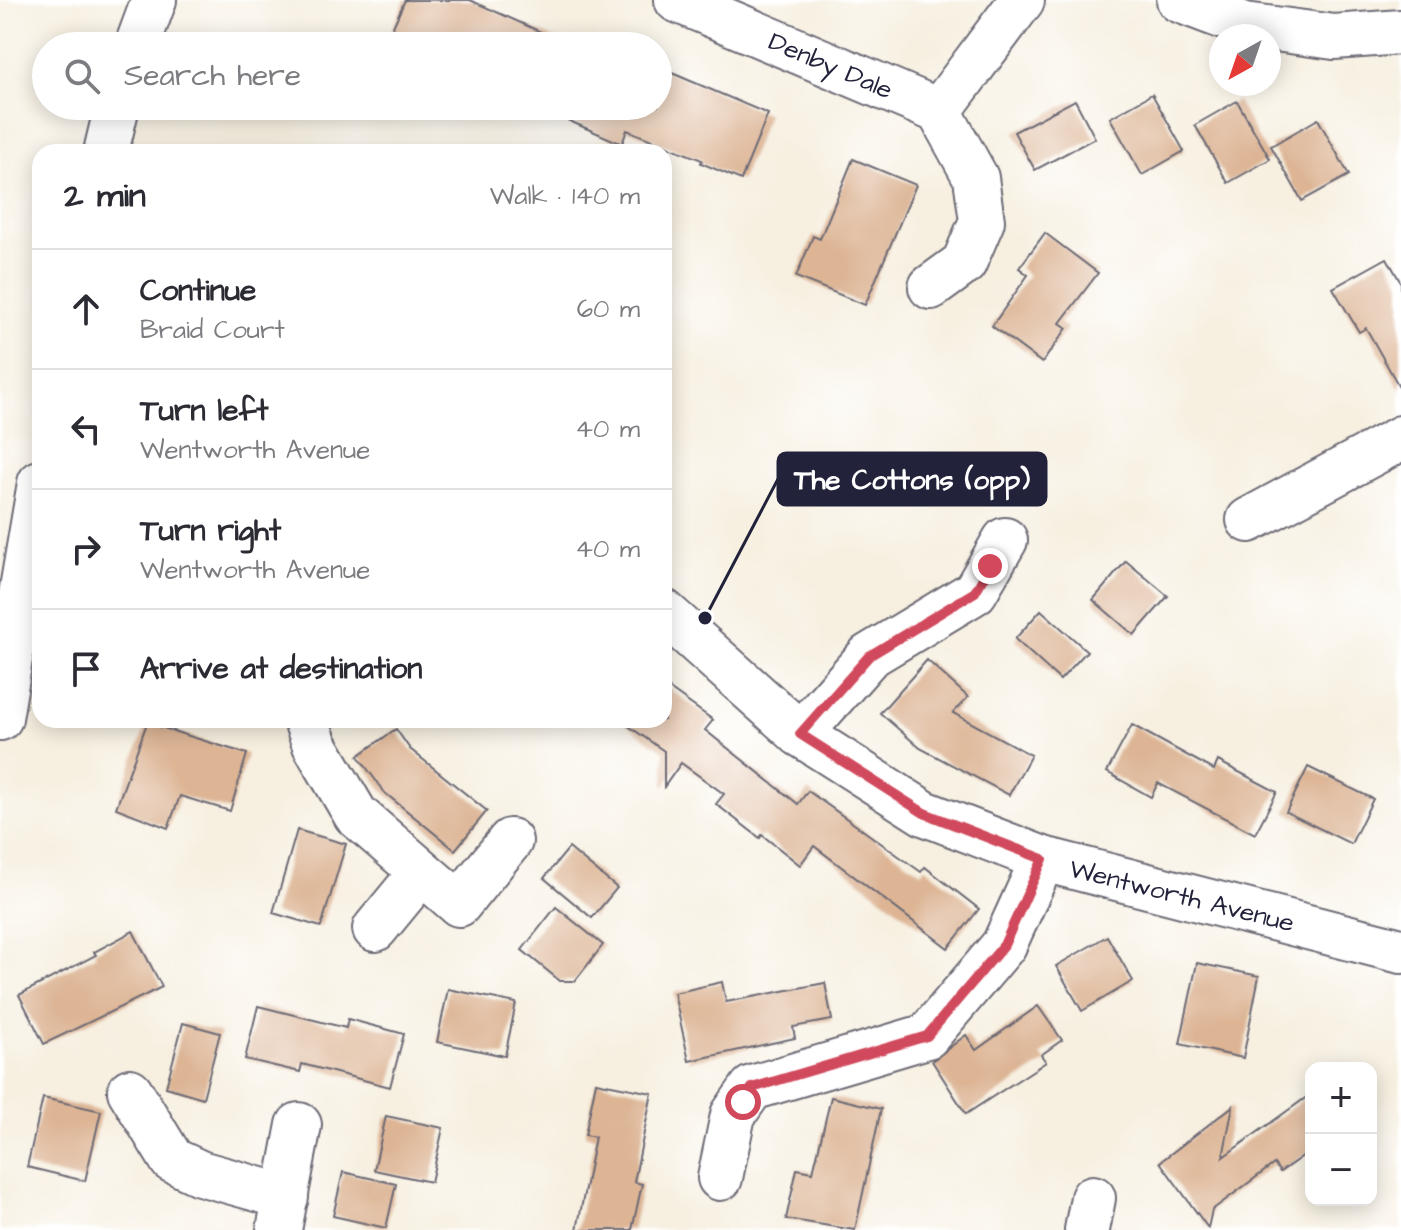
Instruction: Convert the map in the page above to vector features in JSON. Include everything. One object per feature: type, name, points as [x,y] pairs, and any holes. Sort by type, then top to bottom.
[{"type":"street","points":[[142,32],[154,0]]},
{"type":"street","name":"Denby Dale","points":[[677,0],[939,111]]},
{"type":"street","points":[[931,287],[964,263],[982,221],[976,178],[939,111],[1022,0]]},
{"type":"street","points":[[1179,0],[1245,25],[1334,37],[1401,32]]},
{"type":"street","points":[[1249,520],[1384,447]]},
{"type":"street","points":[[0,718],[32,530]]},
{"type":"street","points":[[800,734],[869,656],[975,592],[1005,540]]},
{"type":"street","name":"Wentworth Avenue","points":[[672,619],[800,734],[924,813],[1043,859],[1401,951]]},
{"type":"street","points":[[309,728],[315,745],[356,815],[459,904],[510,841]]},
{"type":"street","points":[[720,1178],[733,1115],[752,1088],[927,1036],[1004,945],[1043,859]]},
{"type":"street","points":[[375,929],[421,873]]},
{"type":"street","points":[[130,1091],[172,1160],[282,1214],[299,1125]]},
{"type":"building","points":[[405,0],[470,0],[541,32],[391,32]]},
{"type":"building","points":[[672,73],[768,114],[741,180],[672,148],[672,144],[662,144],[627,130],[622,144],[567,120],[672,120]]},
{"type":"building","points":[[1152,94],[1184,151],[1142,175],[1110,118]]},
{"type":"building","points":[[1075,100],[1095,138],[1035,170],[1014,132]]},
{"type":"building","points":[[1237,101],[1270,159],[1228,183],[1195,125]]},
{"type":"building","points":[[1318,119],[1349,175],[1302,201],[1271,146]]},
{"type":"building","points":[[853,159],[916,185],[865,305],[796,277],[813,236],[820,239]]},
{"type":"building","points":[[1045,233],[1098,273],[1060,323],[1067,328],[1042,363],[992,326],[1028,275],[1019,268]]},
{"type":"building","points":[[1387,258],[1401,283],[1401,390],[1366,328],[1359,332],[1333,288]]},
{"type":"building","points":[[1126,561],[1168,596],[1134,635],[1093,600]]},
{"type":"building","points":[[1041,610],[1087,651],[1060,680],[1015,639]]},
{"type":"building","points":[[927,660],[968,697],[953,713],[1031,755],[1009,795],[920,748],[880,713]]},
{"type":"building","points":[[672,691],[713,720],[705,730],[798,804],[808,791],[921,872],[925,867],[979,909],[948,948],[814,846],[800,865],[762,835],[760,838],[716,804],[724,794],[681,763],[664,787],[664,751],[631,728],[672,728]]},
{"type":"building","points":[[1132,725],[1214,770],[1218,761],[1277,792],[1255,834],[1158,783],[1151,797],[1107,772]]},
{"type":"building","points":[[145,728],[163,728],[247,754],[230,811],[180,796],[168,828],[116,808]]},
{"type":"building","points":[[396,729],[410,749],[487,811],[455,850],[385,793],[358,756]]},
{"type":"building","points":[[1308,767],[1373,799],[1351,844],[1286,812]]},
{"type":"building","points":[[297,830],[346,844],[321,927],[273,913]]},
{"type":"building","points":[[569,848],[617,888],[592,918],[544,878]]},
{"type":"building","points":[[556,907],[603,945],[575,981],[560,981],[522,950]]},
{"type":"building","points":[[133,931],[162,987],[44,1044],[19,995],[96,955],[94,952]]},
{"type":"building","points":[[1107,936],[1133,981],[1082,1011],[1056,966]]},
{"type":"building","points":[[1197,963],[1259,976],[1243,1058],[1180,1044]]},
{"type":"building","points":[[722,982],[726,1002],[825,983],[832,1020],[793,1027],[795,1038],[689,1061],[674,993]]},
{"type":"building","points":[[448,989],[516,1003],[505,1056],[437,1042]]},
{"type":"building","points":[[258,1006],[346,1028],[348,1019],[404,1034],[390,1087],[302,1064],[300,1072],[245,1059]]},
{"type":"building","points":[[1038,1006],[1062,1040],[1041,1055],[1046,1062],[966,1114],[932,1061],[966,1035],[976,1050]]},
{"type":"building","points":[[183,1023],[220,1033],[203,1098],[166,1087]]},
{"type":"building","points":[[596,1082],[652,1093],[634,1182],[642,1184],[632,1230],[577,1230],[595,1137],[585,1135]]},
{"type":"building","points":[[831,1097],[881,1109],[855,1230],[786,1219],[797,1169],[813,1172]]},
{"type":"building","points":[[43,1098],[101,1111],[85,1181],[27,1167]]},
{"type":"building","points":[[1305,1098],[1305,1154],[1280,1172],[1274,1164],[1212,1210],[1208,1228],[1160,1162],[1233,1106],[1223,1157]]},
{"type":"building","points":[[386,1116],[443,1128],[431,1182],[374,1170]]},
{"type":"building","points":[[343,1172],[396,1184],[386,1228],[333,1216]]},
{"type":"place","name":"The Cottons (opp)","points":[[705,618]]},
{"type":"route","points":[[743,1102],[752,1088],[927,1036],[1004,945],[1043,859],[924,813],[800,734],[869,656],[975,592],[990,566]]}]
